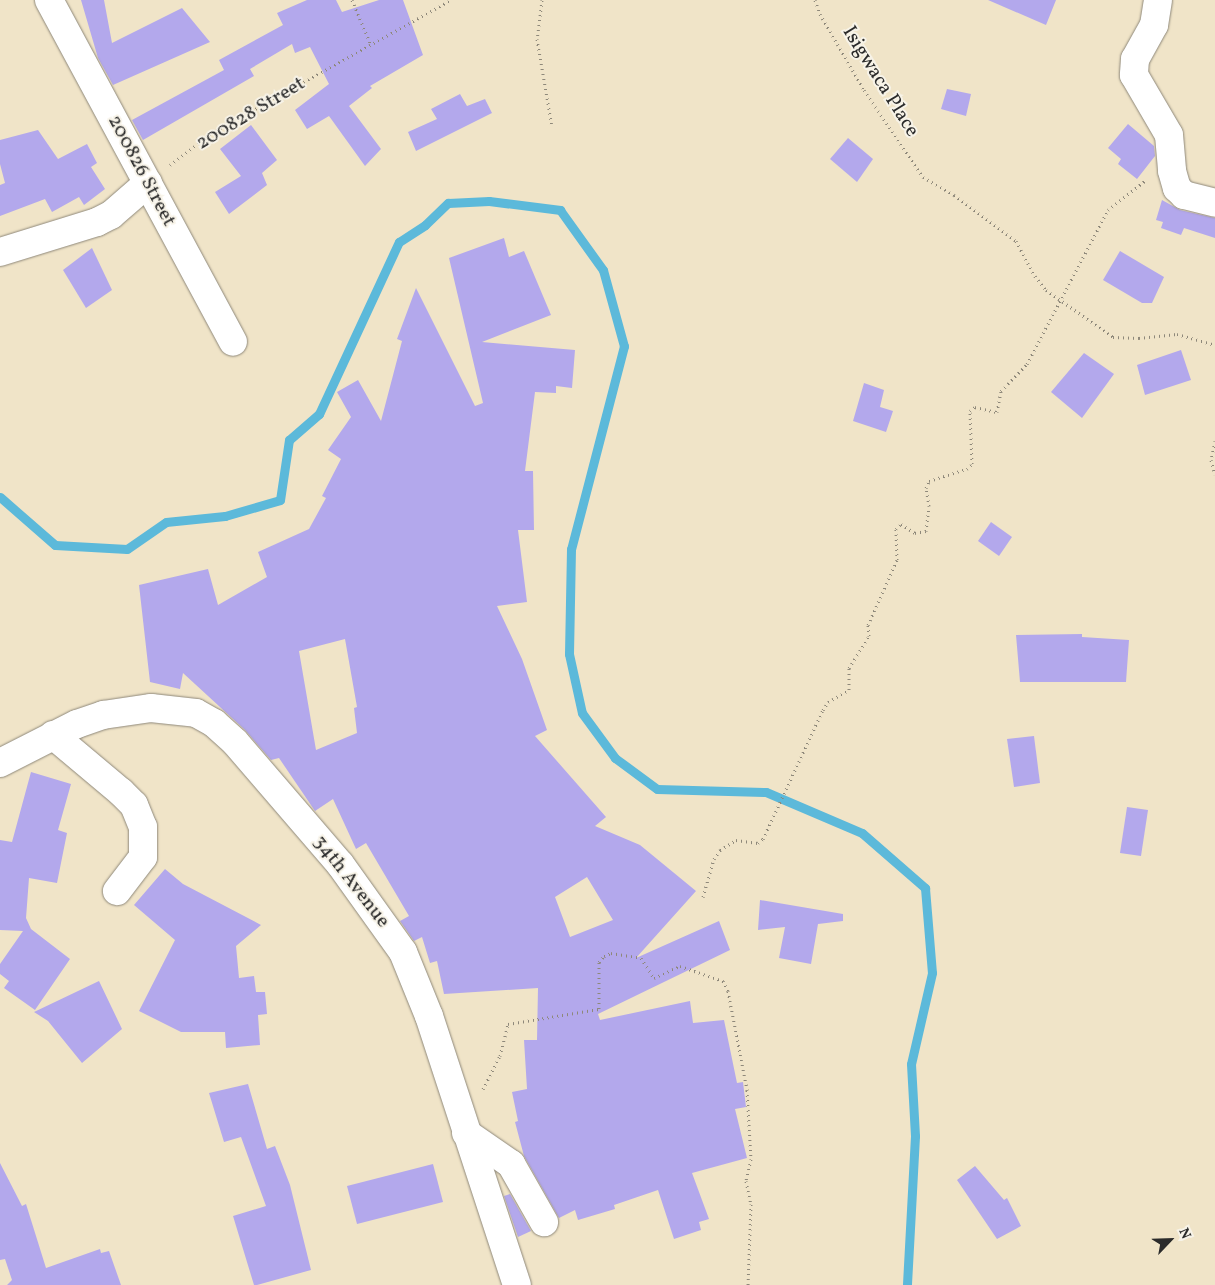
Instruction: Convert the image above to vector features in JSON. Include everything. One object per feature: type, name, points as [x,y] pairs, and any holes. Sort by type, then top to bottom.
[{"type":"street","name":"200826 Street","points":[[49,0],[233,342]]},
{"type":"street","points":[[1158,0],[1154,25],[1135,60],[1134,75],[1170,135],[1174,182],[1184,195],[1215,203]]},
{"type":"street","points":[[0,252],[97,222],[111,215],[148,183]]},
{"type":"street","name":"34th Avenue","points":[[0,764],[53,735],[103,715],[151,708],[196,713],[214,723],[235,742],[340,864],[403,952],[429,1016],[517,1285]]},
{"type":"street","points":[[53,735],[127,799],[143,827],[143,857],[117,891]]},
{"type":"street","points":[[466,1133],[511,1164],[544,1222]]},
{"type":"path","points":[[352,0],[371,45]]},
{"type":"path","name":"200828 Street","points":[[148,183],[212,133],[452,0]]},
{"type":"path","points":[[542,0],[537,39],[552,127]]},
{"type":"path","name":"Isigwaca Place","points":[[815,0],[820,14],[864,90],[923,177],[954,195],[1016,241],[1035,276],[1046,290],[1063,299]]},
{"type":"path","points":[[703,897],[714,859],[720,850],[736,840],[758,843],[763,839],[823,710],[828,702],[849,690],[849,668],[869,636],[868,626],[897,560],[896,530],[901,524],[915,533],[926,531],[929,506],[926,488],[929,481],[967,469],[972,464],[970,411],[975,407],[997,412],[1001,391],[1028,364],[1108,210],[1159,172],[1173,166]]},
{"type":"path","points":[[1063,299],[1113,337],[1139,338],[1177,334],[1215,345]]},
{"type":"path","points":[[1215,441],[1211,460],[1215,474]]},
{"type":"path","points":[[466,1133],[474,1117],[475,1103],[500,1056],[508,1024],[599,1009],[599,962],[604,956],[611,953],[640,958],[654,978],[680,966],[722,981],[728,991],[747,1090],[751,1159],[746,1181],[751,1204],[748,1285]]},
{"type":"building","points":[[81,0],[104,0],[112,43],[182,8],[210,42],[113,85],[98,58]]},
{"type":"building","points":[[307,0],[336,0],[342,12],[379,0],[403,0],[423,55],[370,86],[372,88],[349,106],[381,149],[365,166],[329,116],[307,129],[295,110],[329,84],[310,47],[295,53],[292,44],[250,69],[254,76],[143,140],[132,120],[224,70],[219,60],[283,25],[277,13]]},
{"type":"building","points":[[988,0],[1056,0],[1046,25]]},
{"type":"building","points":[[947,89],[971,94],[966,116],[941,109]]},
{"type":"building","points":[[460,94],[467,106],[485,99],[492,113],[416,151],[408,132],[437,119],[431,109]]},
{"type":"building","points":[[1128,124],[1154,146],[1155,156],[1137,179],[1118,164],[1121,159],[1108,148]]},
{"type":"building","points":[[251,125],[277,160],[262,173],[267,185],[229,214],[215,192],[241,176],[220,149]]},
{"type":"building","points":[[38,130],[58,159],[87,144],[97,163],[91,167],[105,189],[84,205],[79,197],[52,212],[45,199],[0,216],[0,185],[5,183],[0,164],[0,140]]},
{"type":"building","points":[[848,138],[873,159],[857,182],[830,159]]},
{"type":"building","points":[[1162,200],[1180,210],[1215,218],[1215,238],[1184,228],[1181,235],[1161,228],[1163,222],[1156,220]]},
{"type":"building","points":[[504,238],[509,257],[524,251],[551,315],[482,342],[575,350],[572,388],[556,386],[556,393],[535,392],[525,471],[533,471],[534,530],[518,530],[527,602],[497,606],[522,659],[547,730],[535,736],[606,817],[595,826],[640,845],[696,891],[636,958],[719,921],[730,950],[598,1014],[600,1020],[690,1001],[693,1023],[724,1020],[737,1083],[743,1082],[746,1107],[735,1109],[747,1158],[692,1173],[709,1219],[699,1222],[701,1230],[674,1239],[658,1190],[614,1205],[615,1209],[578,1220],[575,1210],[559,1218],[524,1156],[515,1122],[518,1121],[512,1092],[527,1089],[524,1040],[537,1040],[538,988],[444,994],[437,961],[430,963],[422,937],[414,941],[400,921],[409,916],[366,843],[356,849],[333,799],[315,811],[279,758],[271,760],[245,730],[183,673],[180,689],[150,682],[139,585],[208,569],[218,605],[267,577],[258,552],[309,529],[326,498],[322,496],[341,459],[328,450],[351,417],[337,392],[358,380],[381,421],[402,341],[397,339],[416,288],[475,406],[483,403],[449,258]],"holes":[[[345,639],[357,707],[354,708],[357,733],[316,750],[299,651]],[[587,877],[613,920],[570,937],[555,897]]]},
{"type":"building","points":[[92,248],[112,290],[86,308],[63,270]]},
{"type":"building","points":[[1120,251],[1164,277],[1152,303],[1142,303],[1103,280]]},
{"type":"building","points":[[1181,350],[1191,380],[1145,395],[1137,365]]},
{"type":"building","points":[[1084,353],[1114,374],[1082,418],[1051,392]]},
{"type":"building","points":[[864,383],[884,390],[880,407],[893,411],[886,432],[853,421]]},
{"type":"building","points":[[991,522],[1012,537],[999,556],[978,541]]},
{"type":"building","points":[[1082,634],[1082,637],[1129,640],[1126,682],[1020,682],[1016,635]]},
{"type":"building","points":[[1034,736],[1040,783],[1014,787],[1007,739]]},
{"type":"building","points":[[31,772],[71,784],[58,830],[67,833],[57,883],[29,878],[26,918],[31,929],[70,959],[35,1010],[4,988],[9,981],[0,974],[0,964],[23,931],[0,930],[0,840],[12,842]]},
{"type":"building","points":[[1127,807],[1148,810],[1141,856],[1120,853]]},
{"type":"building","points":[[165,869],[183,884],[261,925],[236,946],[239,978],[254,976],[256,992],[265,992],[267,1014],[258,1015],[260,1045],[226,1048],[225,1032],[181,1032],[139,1011],[175,940],[134,905]]},
{"type":"building","points":[[760,900],[843,914],[843,921],[818,924],[811,964],[779,958],[785,927],[758,930]]},
{"type":"building","points":[[99,981],[122,1029],[82,1063],[48,1021],[34,1012]]},
{"type":"building","points":[[248,1084],[267,1149],[275,1146],[290,1185],[311,1270],[257,1285],[254,1285],[233,1216],[266,1206],[241,1137],[224,1142],[209,1093]]},
{"type":"building","points":[[0,1163],[22,1206],[26,1204],[46,1268],[100,1249],[101,1253],[109,1251],[121,1285],[7,1285],[12,1280],[5,1259],[0,1260]]},
{"type":"building","points":[[433,1164],[443,1202],[357,1224],[347,1186]]},
{"type":"building","points":[[975,1166],[1004,1200],[1007,1198],[1021,1226],[997,1239],[957,1180]]},
{"type":"building","points":[[510,1194],[531,1231],[518,1237],[504,1196]]},
{"type":"waterway","points":[[0,497],[55,545],[127,549],[166,522],[225,516],[280,500],[289,440],[319,414],[399,242],[425,225],[448,203],[489,201],[560,210],[603,270],[624,346],[571,549],[569,654],[582,713],[615,758],[657,789],[766,792],[862,833],[925,888],[932,973],[911,1064],[915,1136],[907,1285]]}]
